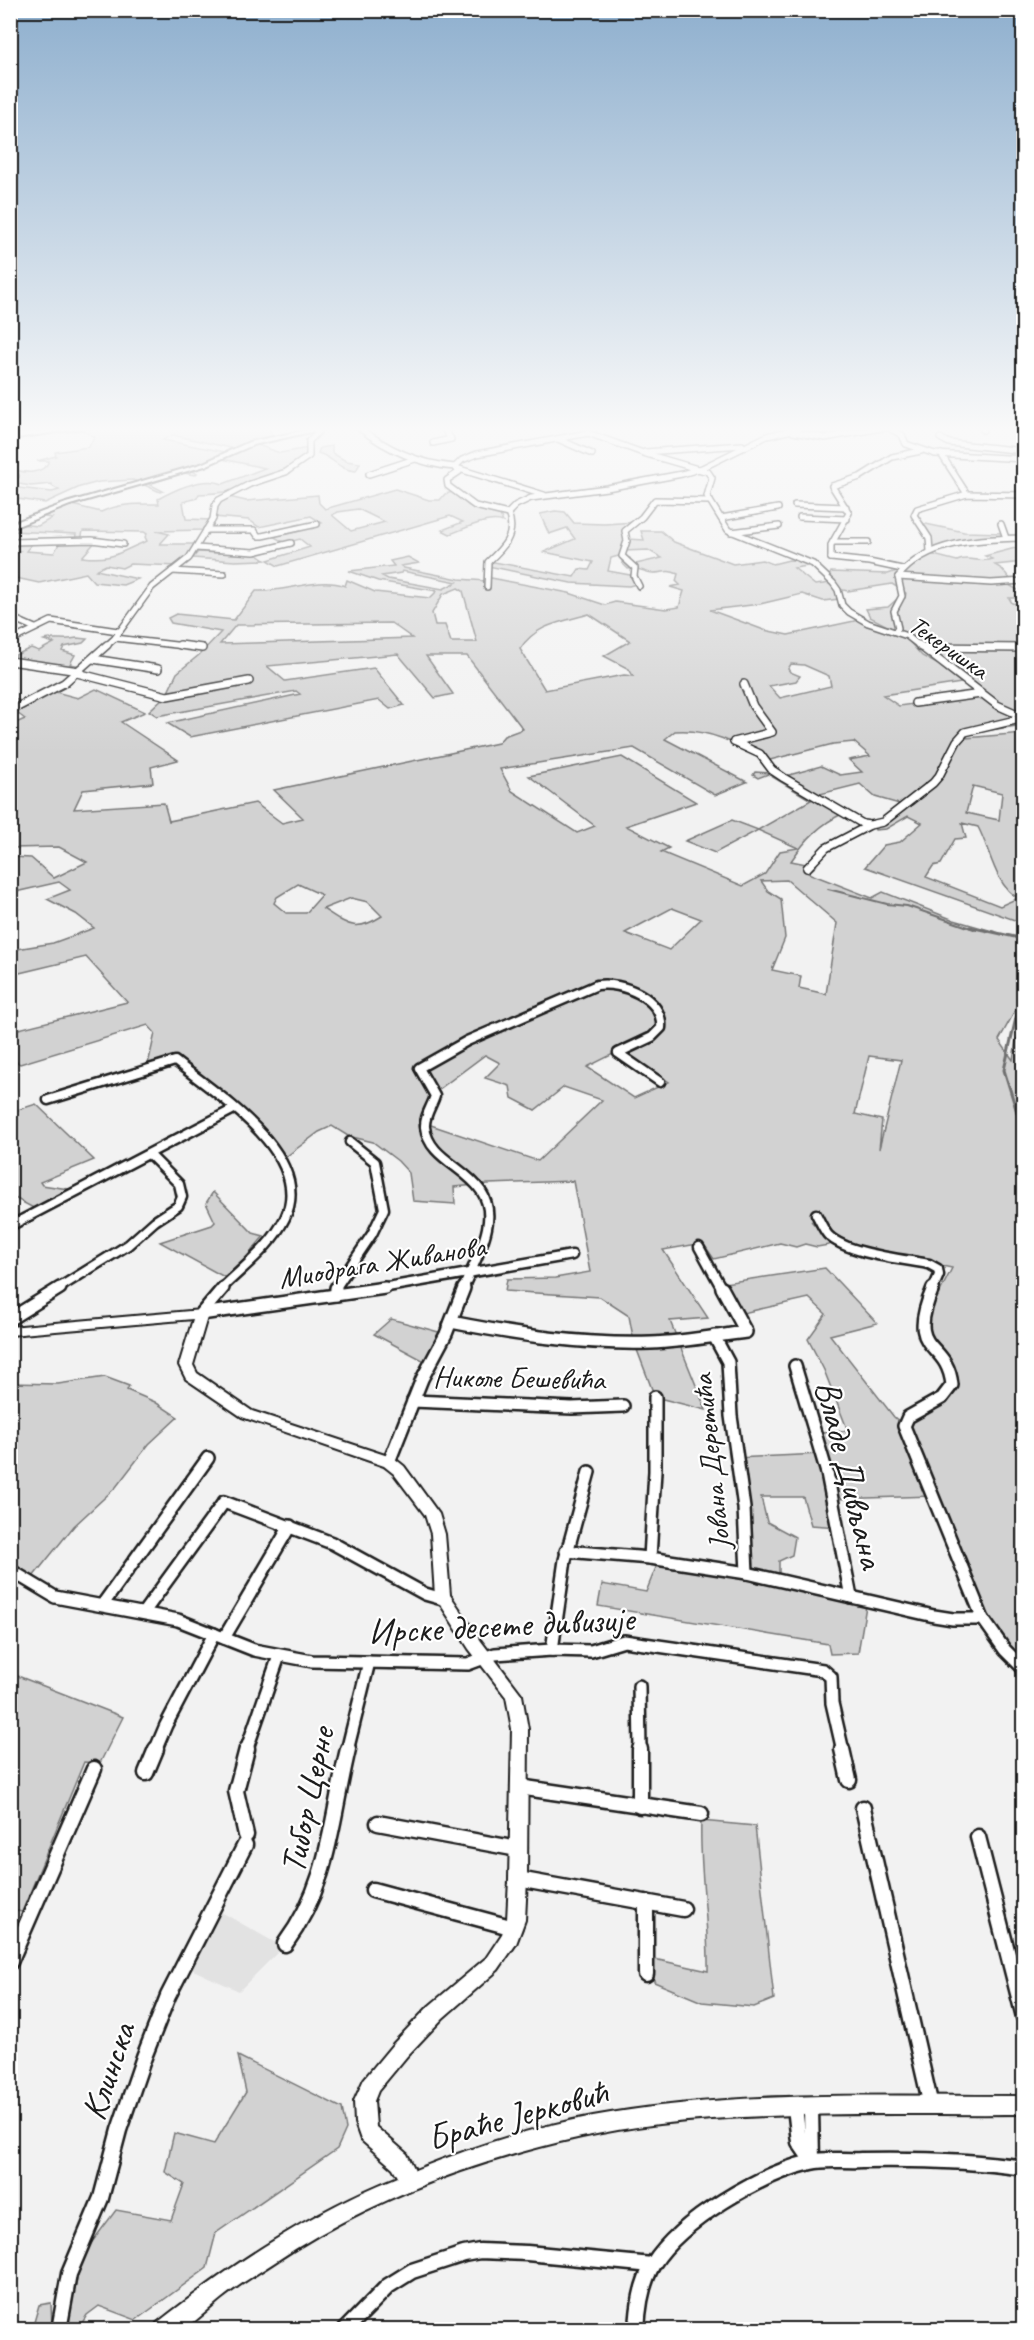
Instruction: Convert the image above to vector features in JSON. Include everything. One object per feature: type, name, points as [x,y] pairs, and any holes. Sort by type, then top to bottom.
[{"type":"street","points":[[10,711],[55,689],[93,659],[116,638],[118,631],[152,587],[187,560],[203,535]]},
{"type":"street","points":[[487,587],[488,562],[507,544],[509,535]]},
{"type":"street","points":[[625,535],[627,541],[622,556],[634,568],[634,576],[639,586]]},
{"type":"street","name":"Текеришка","points":[[741,535],[824,562],[825,576],[837,588],[842,605],[849,612],[868,623],[907,636],[981,694],[1006,710],[1023,717]]},
{"type":"street","points":[[825,576],[824,562],[837,535]]},
{"type":"street","points":[[927,535],[930,551]]},
{"type":"street","points":[[896,631],[898,628],[893,618],[893,609],[902,597],[898,577],[902,569],[930,551],[1006,538],[1023,538]]},
{"type":"street","points":[[10,542],[92,540],[123,544]]},
{"type":"street","points":[[833,542],[868,542]]},
{"type":"street","points":[[196,548],[254,552],[291,543]]},
{"type":"street","points":[[824,562],[869,562],[902,569]]},
{"type":"street","points":[[172,571],[224,574]]},
{"type":"street","points":[[898,577],[991,583],[1023,581]]},
{"type":"street","points":[[10,617],[35,628]]},
{"type":"street","points":[[10,641],[48,622],[118,631]]},
{"type":"street","points":[[116,638],[202,648]]},
{"type":"street","points":[[921,648],[1023,648]]},
{"type":"street","points":[[93,659],[158,669]]},
{"type":"street","points":[[10,661],[78,672],[167,696],[249,681]]},
{"type":"street","points":[[744,684],[753,706],[772,732],[734,742],[760,754],[779,775],[868,826]]},
{"type":"street","points":[[915,704],[981,694]]},
{"type":"street","points":[[807,868],[826,848],[868,826],[888,819],[932,784],[965,732],[1023,717]]},
{"type":"street","points":[[389,1462],[422,1379],[451,1322],[487,1228],[484,1196],[477,1184],[446,1157],[426,1132],[424,1124],[435,1096],[433,1088],[419,1071],[421,1066],[509,1023],[597,985],[612,982],[644,996],[662,1020],[662,1027],[656,1034],[618,1053],[660,1082]]},
{"type":"street","points":[[48,1100],[175,1061],[265,1135],[279,1152],[289,1179],[290,1208],[273,1237],[201,1314],[186,1365],[191,1376],[247,1414],[389,1462],[409,1482],[434,1520],[439,1540],[441,1585],[446,1600],[484,1658],[510,1689],[516,1700],[520,1729],[518,1880],[514,1928],[500,1956],[416,2032],[367,2091],[364,2101],[364,2116],[368,2133],[399,2161],[410,2181]]},
{"type":"street","points":[[10,1226],[234,1109]]},
{"type":"street","points":[[336,1295],[335,1289],[372,1234],[384,1209],[375,1162],[350,1142]]},
{"type":"street","points":[[10,1319],[128,1245],[179,1204],[182,1195],[179,1184],[149,1154]]},
{"type":"street","points":[[816,1214],[827,1233],[840,1242],[860,1249],[928,1264],[937,1267],[940,1272],[922,1328],[925,1338],[951,1372],[952,1385],[942,1398],[908,1417],[904,1426],[983,1619],[1005,1650],[1023,1669]]},
{"type":"street","name":"Јована Деретића","points":[[699,1247],[746,1332],[714,1336],[725,1353],[730,1381],[733,1427],[744,1508],[747,1573]]},
{"type":"street","name":"Миодрага Живанова","points":[[201,1314],[336,1295],[572,1255]]},
{"type":"street","points":[[10,1330],[201,1314]]},
{"type":"street","points":[[451,1322],[512,1335],[585,1340],[676,1341],[714,1336]]},
{"type":"street","name":"Владе Дивљана","points":[[795,1366],[827,1473],[851,1596]]},
{"type":"street","points":[[650,1558],[655,1471],[655,1397]]},
{"type":"street","name":"Николе Бешевића","points":[[413,1401],[572,1408],[623,1406]]},
{"type":"street","points":[[102,1604],[208,1458]]},
{"type":"street","points":[[552,1650],[566,1551],[589,1472]]},
{"type":"street","points":[[144,1612],[221,1504],[232,1504],[332,1543],[434,1598],[446,1600]]},
{"type":"street","points":[[146,1773],[166,1725],[219,1636],[290,1526]]},
{"type":"street","points":[[566,1551],[650,1558],[747,1573],[944,1618],[983,1619]]},
{"type":"street","name":"Ирске десете дивизије","points":[[10,1570],[47,1594],[144,1612],[184,1622],[279,1656],[327,1663],[468,1664],[495,1654],[552,1650],[591,1652],[624,1641],[827,1672],[831,1677],[832,1702],[849,1780]]},
{"type":"street","name":"Клинска","points":[[59,2330],[69,2274],[101,2198],[122,2119],[144,2057],[168,1996],[245,1840],[236,1791],[250,1736],[279,1656]]},
{"type":"street","name":"Тибор Церне","points":[[285,1944],[310,1908],[324,1871],[333,1815],[369,1662]]},
{"type":"street","points":[[639,1686],[640,1806]]},
{"type":"street","points":[[10,1962],[94,1769]]},
{"type":"street","points":[[519,1786],[701,1814]]},
{"type":"street","points":[[863,1808],[931,2106]]},
{"type":"street","points":[[378,1823],[518,1849]]},
{"type":"street","points":[[978,1837],[1023,2017]]},
{"type":"street","points":[[518,1880],[683,1909]]},
{"type":"street","points":[[373,1890],[514,1928]]},
{"type":"street","points":[[646,1902],[646,1974]]},
{"type":"street","name":"Браће Јерковић","points":[[164,2330],[200,2302],[283,2247],[352,2207],[410,2181],[519,2142],[566,2130],[658,2115],[749,2108],[1023,2105]]},
{"type":"street","points":[[803,2107],[799,2142],[812,2161]]},
{"type":"street","points":[[637,2330],[640,2300],[652,2265],[667,2245],[697,2219],[744,2191],[812,2161],[970,2161],[1023,2168]]},
{"type":"street","points":[[345,2330],[388,2286],[412,2271],[464,2254],[480,2251],[527,2253],[652,2265]]},
{"type":"shaded area","points":[[76,535],[82,535],[81,540],[97,540],[82,557],[93,558],[117,554],[147,541],[146,535],[168,535],[160,544],[198,544],[179,566],[130,564],[122,568],[106,565],[96,570],[138,579],[123,585],[94,582],[86,573],[39,583],[11,577],[11,555],[20,551],[13,549],[20,545],[31,545],[26,551],[54,553],[60,542],[75,541]]},
{"type":"shaded area","points":[[271,535],[384,535],[278,566],[268,560],[310,547],[300,539],[285,543]]},
{"type":"shaded area","points":[[572,535],[628,535],[628,539],[644,540],[642,535],[666,535],[674,542],[733,564],[762,560],[773,564],[789,560],[807,561],[815,565],[794,568],[815,585],[832,583],[828,579],[831,572],[888,574],[902,569],[926,553],[957,561],[965,559],[983,561],[992,559],[985,556],[1023,546],[1023,562],[995,565],[1002,569],[1011,580],[1002,581],[1023,593],[1023,598],[1009,598],[1012,603],[1023,605],[1023,725],[970,733],[965,738],[1023,733],[1023,923],[865,867],[884,845],[900,842],[922,823],[908,816],[886,829],[875,830],[873,822],[893,815],[903,805],[875,797],[860,784],[816,795],[844,813],[814,833],[791,861],[816,866],[808,873],[872,898],[883,892],[954,920],[1020,939],[1023,930],[1020,1002],[999,1040],[1013,1060],[1016,1040],[1023,1034],[1023,1669],[996,1639],[934,1496],[833,1499],[838,1527],[811,1525],[803,1497],[761,1497],[767,1522],[795,1537],[792,1555],[779,1561],[779,1580],[867,1600],[858,1653],[830,1654],[828,1644],[598,1606],[602,1584],[646,1592],[659,1560],[747,1573],[736,1458],[821,1454],[815,1432],[848,1431],[824,1370],[808,1339],[826,1314],[809,1298],[743,1313],[724,1283],[825,1268],[877,1323],[830,1335],[894,1417],[904,1425],[949,1391],[942,1358],[927,1326],[933,1306],[952,1268],[860,1249],[840,1242],[811,1221],[827,1238],[829,1245],[817,1247],[805,1244],[796,1247],[780,1243],[714,1259],[703,1243],[663,1250],[708,1318],[670,1321],[706,1410],[655,1397],[634,1342],[629,1316],[600,1297],[505,1291],[507,1279],[555,1278],[590,1272],[573,1181],[454,1187],[455,1204],[413,1201],[409,1173],[398,1161],[373,1142],[348,1136],[332,1126],[319,1132],[283,1159],[279,1152],[175,1061],[147,1069],[155,1033],[148,1025],[20,1064],[11,1058],[11,1018],[19,1029],[127,1002],[86,957],[11,975],[11,950],[53,943],[94,928],[76,914],[47,899],[70,890],[59,882],[11,893],[11,857],[31,858],[54,878],[87,862],[59,847],[11,848],[11,725],[25,719],[13,710],[20,707],[11,705],[10,698],[29,703],[52,691],[78,698],[96,689],[145,712],[121,722],[178,760],[151,767],[153,783],[83,790],[74,809],[164,803],[169,821],[255,803],[282,823],[303,818],[274,790],[498,743],[504,736],[523,729],[467,656],[426,656],[453,694],[435,698],[398,654],[267,666],[285,681],[374,668],[404,705],[390,709],[379,700],[190,737],[167,723],[300,694],[296,691],[157,716],[149,711],[167,694],[177,673],[199,655],[221,632],[171,623],[168,618],[176,614],[234,620],[256,591],[324,583],[345,586],[347,580],[375,592],[430,598],[437,591],[378,581],[349,571],[394,566],[390,561],[408,557],[419,563],[401,566],[404,568],[459,579],[486,581],[486,577],[569,593],[605,605],[615,602],[666,609],[679,607],[684,591],[670,587],[680,585],[676,581],[678,574],[628,569],[622,563],[626,557],[636,564],[662,558],[648,550],[624,551],[622,555],[611,558],[608,571],[630,575],[636,584],[629,586],[571,583],[488,566],[489,561],[574,577],[579,569],[589,570],[593,562],[544,552],[575,539]],"holes":[[[402,571],[457,582],[443,589],[382,576]],[[892,584],[906,593],[905,598],[896,600],[888,607],[866,609],[870,617],[907,636],[937,664],[922,656],[907,639],[859,620],[788,635],[764,630],[710,610],[760,604],[802,594],[823,601],[839,599],[838,589],[848,591]],[[458,588],[463,591],[477,642],[451,642],[445,625],[435,625],[432,613],[443,594]],[[589,614],[630,641],[604,656],[629,669],[633,676],[624,675],[545,690],[520,649],[526,641],[542,629]],[[391,623],[412,638],[220,644],[236,625]],[[791,664],[804,665],[829,676],[831,686],[780,698],[769,686],[796,681],[800,676],[788,669]],[[941,667],[981,694],[899,706],[883,695],[961,683]],[[675,731],[699,732],[722,738],[766,761],[833,744],[854,742],[870,756],[849,760],[862,772],[840,775],[821,766],[782,777],[771,773],[755,772],[753,775],[758,778],[768,774],[811,800],[758,830],[798,848],[780,851],[765,874],[743,886],[661,852],[669,848],[626,826],[696,802],[622,757],[529,776],[595,826],[577,833],[512,791],[500,769],[634,748],[715,795],[747,782],[665,739]],[[973,786],[1002,793],[999,820],[966,813]],[[962,823],[978,827],[998,876],[1010,892],[1018,898],[1000,906],[926,877],[933,866],[941,864],[955,839],[966,838]],[[787,880],[837,923],[826,994],[799,988],[801,976],[772,970],[785,938],[781,899],[768,891],[761,881]],[[298,884],[322,895],[306,913],[286,913],[274,903],[277,897]],[[351,898],[368,902],[382,916],[365,924],[352,925],[323,909]],[[672,908],[701,919],[669,950],[625,933]],[[621,1050],[669,1082],[634,1098],[587,1067]],[[485,1055],[500,1063],[485,1078],[510,1086],[512,1098],[535,1110],[564,1087],[602,1100],[538,1161],[419,1121],[434,1093]],[[869,1056],[901,1060],[879,1149],[882,1120],[855,1114]]]},
{"type":"shaded area","points":[[925,535],[1005,535],[1006,538],[930,551]]},
{"type":"shaded area","points":[[198,552],[258,555],[265,560],[235,561],[193,558]]},
{"type":"shaded area","points":[[87,639],[83,643],[64,647],[62,651],[75,655],[70,664],[81,666],[76,670],[11,659],[31,648],[39,651],[54,643],[44,640]]},
{"type":"shaded area","points":[[732,820],[758,830],[715,853],[685,841]]},
{"type":"shaded area","points":[[36,1104],[94,1160],[40,1182],[42,1185],[75,1190],[37,1210],[11,1196],[11,1112]]},
{"type":"shaded area","points":[[213,1192],[253,1233],[264,1236],[228,1279],[160,1242],[212,1225],[215,1222],[206,1203]]},
{"type":"shaded area","points":[[391,1319],[446,1334],[430,1364],[374,1334]]},
{"type":"shaded area","points":[[105,1377],[129,1386],[127,1390],[155,1402],[178,1417],[149,1444],[116,1487],[74,1526],[32,1578],[11,1566],[10,1383],[58,1384]]},
{"type":"shaded area","points":[[10,1673],[123,1717],[100,1763],[84,1762],[22,1912],[11,1910]]},
{"type":"shaded area","points":[[701,1821],[755,1826],[774,1999],[754,2007],[702,2002],[654,1982],[654,1959],[708,1971]]},
{"type":"shaded area","points":[[221,1912],[283,1947],[239,1991],[191,1969]]},
{"type":"shaded area","points":[[238,2056],[342,2108],[346,2129],[337,2149],[216,2233],[207,2268],[136,2320],[99,2306],[87,2315],[80,2326],[66,2326],[83,2254],[116,2210],[171,2220],[184,2184],[165,2172],[174,2133],[214,2144],[246,2092]]},
{"type":"shaded area","points":[[51,2303],[52,2329],[32,2329],[39,2305]]},
{"type":"waterway","points":[[828,889],[887,904],[907,906],[974,929]]},
{"type":"waterway","points":[[970,927],[1024,939]]},
{"type":"waterway","points":[[1024,983],[1004,1070],[1024,1135]]}]
